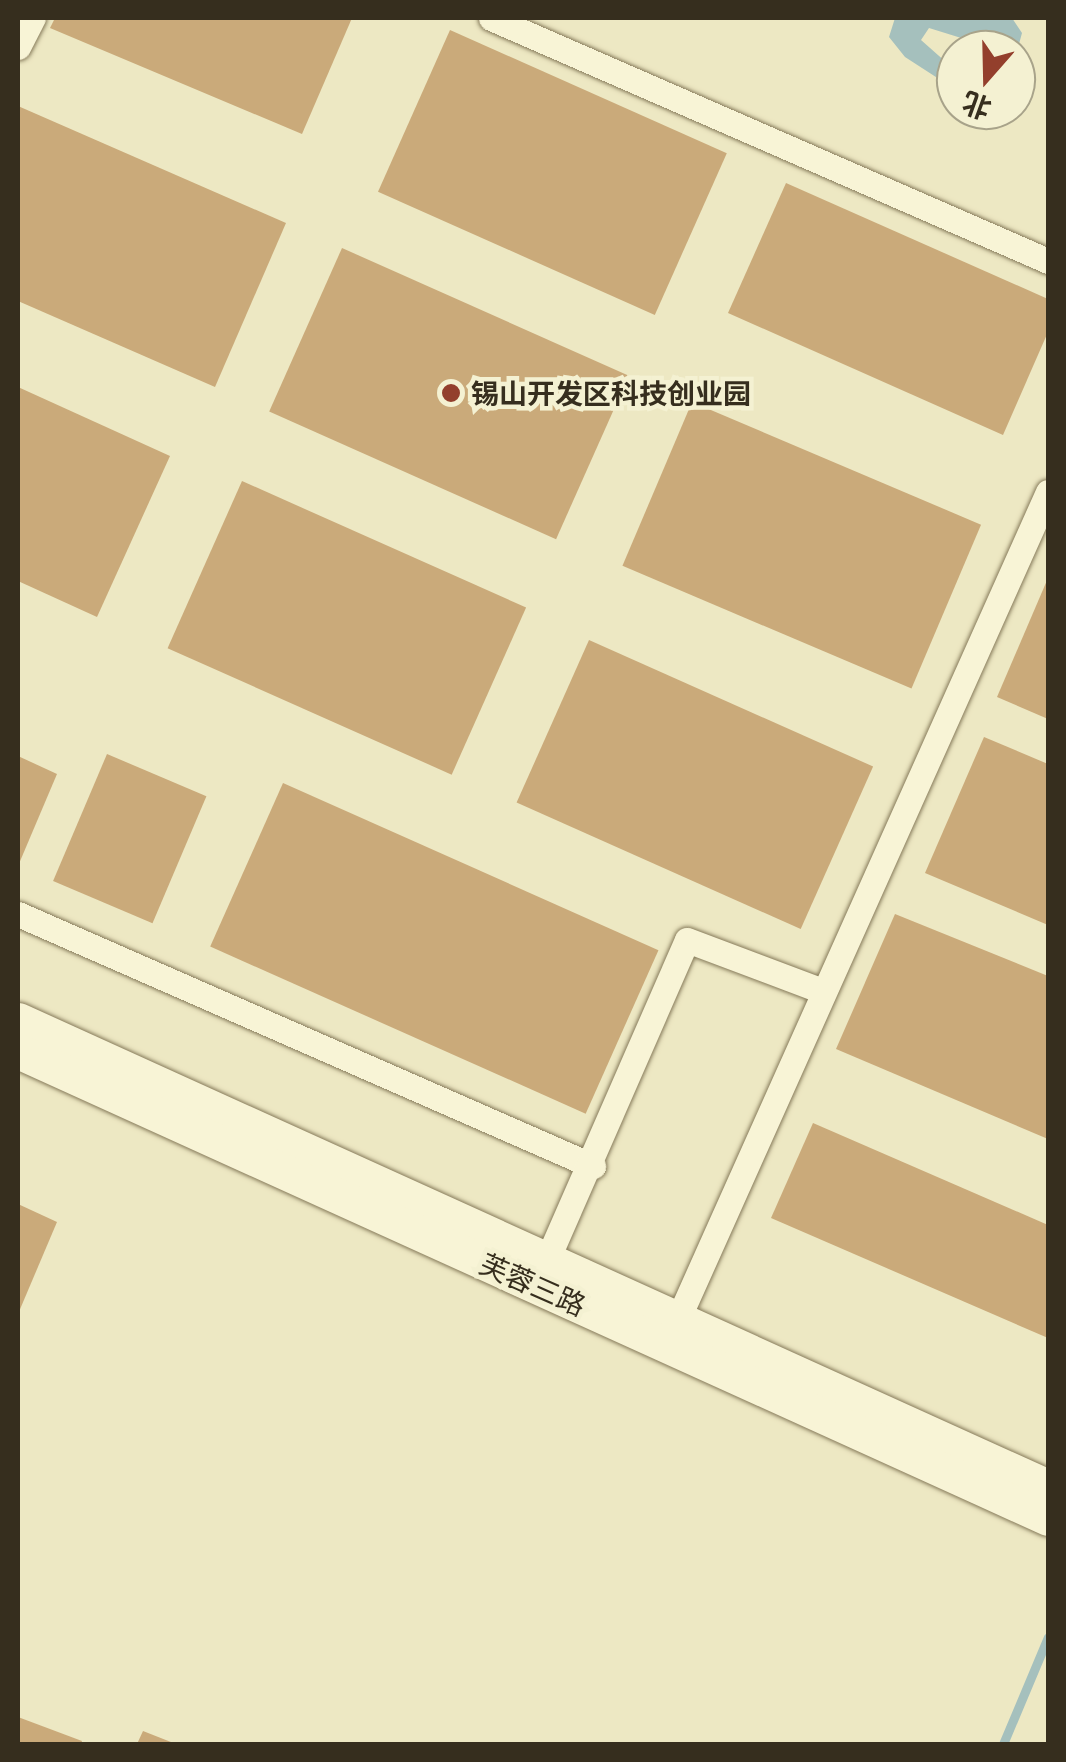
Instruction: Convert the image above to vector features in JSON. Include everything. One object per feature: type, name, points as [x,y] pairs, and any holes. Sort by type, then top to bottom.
[{"type":"main road","name":"芙蓉三路","points":[[18,1020],[678,1319],[1045,1506]]},
{"type":"main road","name":"芙蓉三路","points":[[18,1051],[1045,1506]]},
{"type":"street","points":[[18,46],[33,18]]},
{"type":"street","points":[[491,18],[1048,261]]},
{"type":"street","points":[[678,1319],[791,1077],[820,990],[1048,492]]},
{"type":"street","points":[[18,914],[593,1166]]},
{"type":"street","points":[[547,1260],[593,1166],[688,940],[820,990]]},
{"type":"water","points":[[895,18],[1012,18],[1020,30],[929,28],[921,40],[936,53],[936,77],[905,57],[889,37]]},
{"type":"building","points":[[55,18],[352,18],[302,134],[50,28]]},
{"type":"building","points":[[450,30],[727,153],[655,315],[378,192]]},
{"type":"building","points":[[18,106],[286,223],[215,387],[18,301]]},
{"type":"building","points":[[786,183],[1048,299],[1048,332],[1003,435],[728,313]]},
{"type":"building","name":"锡山开发区科技创业园","points":[[342,248],[629,376],[556,539],[269,412]]},
{"type":"building","points":[[18,387],[170,456],[97,617],[18,581]]},
{"type":"building","points":[[692,402],[981,525],[911,689],[622,566]]},
{"type":"building","points":[[242,481],[526,607],[452,775],[168,648]]},
{"type":"building","points":[[1048,578],[1048,719],[997,697]]},
{"type":"building","points":[[589,640],[873,766],[801,929],[517,803]]},
{"type":"building","points":[[984,737],[1048,764],[1048,925],[925,873]]},
{"type":"building","points":[[107,754],[206,796],[152,923],[53,881]]},
{"type":"building","points":[[18,756],[57,774],[18,866]]},
{"type":"building","points":[[283,783],[658,950],[586,1114],[210,947]]},
{"type":"building","points":[[895,914],[1048,976],[1048,1139],[836,1049]]},
{"type":"building","points":[[813,1123],[1048,1225],[1048,1338],[771,1218]]},
{"type":"building","points":[[18,1204],[57,1222],[18,1314]]},
{"type":"building","points":[[18,1717],[82,1741],[81,1744],[18,1744]]},
{"type":"building","points":[[143,1731],[176,1744],[137,1744]]},
{"type":"waterway","points":[[1003,1744],[1048,1637]]},
{"type":"place","name":"锡山开发区科技创业园","points":[[451,393]]}]
